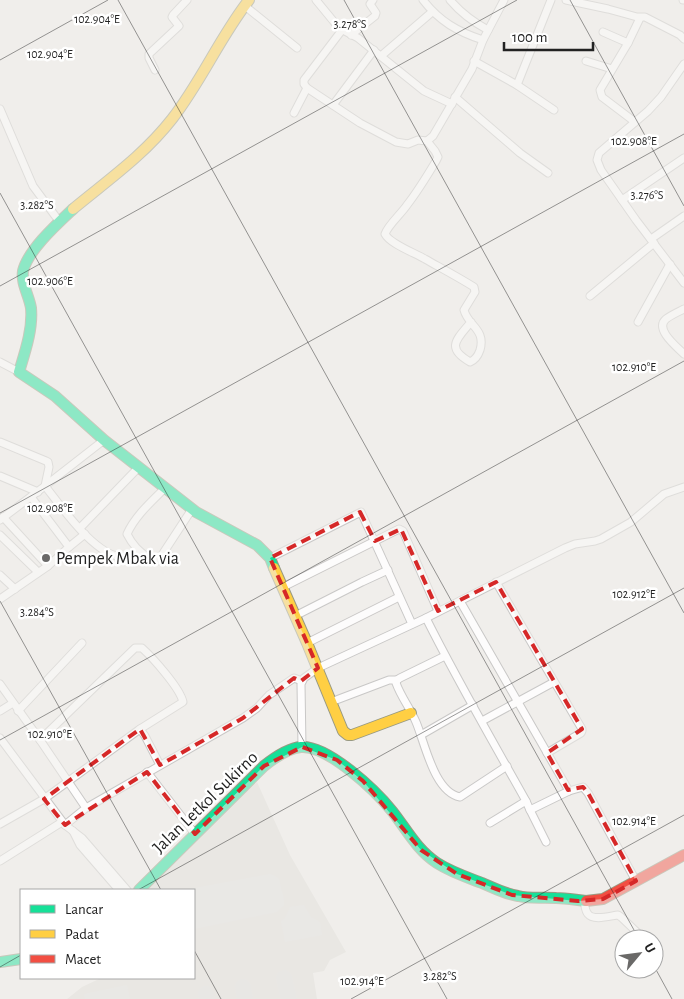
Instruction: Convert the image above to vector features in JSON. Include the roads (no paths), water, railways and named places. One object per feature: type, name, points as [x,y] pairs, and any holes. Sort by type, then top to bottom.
[{"type":"street","points":[[155,70],[149,54],[179,26],[172,17],[187,0]]},
{"type":"street","points":[[318,0],[336,26],[358,38],[424,91],[454,101],[548,173]]},
{"type":"street","points":[[351,35],[375,16],[376,13],[370,4],[373,0]]},
{"type":"street","points":[[423,0],[432,12],[457,30],[468,36],[483,40]]},
{"type":"street","points":[[450,0],[461,13],[488,30]]},
{"type":"street","points":[[427,141],[433,136],[472,69],[483,40],[504,0]]},
{"type":"street","points":[[517,85],[551,0]]},
{"type":"street","points":[[566,0],[608,8],[640,18],[645,17],[684,39]]},
{"type":"street","points":[[20,372],[31,322],[30,306],[22,281],[23,270],[36,248],[67,214],[150,145],[163,130],[188,96],[229,28],[247,3],[297,48]]},
{"type":"street","points":[[381,56],[432,12]]},
{"type":"street","points":[[635,122],[601,95],[600,88],[628,43],[640,18]]},
{"type":"street","points":[[342,30],[304,80],[304,84],[307,88],[360,123],[396,142],[408,144],[418,140],[427,141],[437,154],[438,157],[420,188],[385,234],[392,242],[425,258],[474,287],[475,292],[464,310],[482,340],[476,358],[470,362],[457,353],[455,349],[457,339],[471,322]]},
{"type":"street","points":[[603,32],[628,43]]},
{"type":"street","points":[[333,105],[374,50]]},
{"type":"street","points":[[474,61],[517,85],[554,110]]},
{"type":"street","points":[[586,61],[612,68]]},
{"type":"street","points":[[684,64],[661,97],[604,148],[597,158],[600,170],[684,284]]},
{"type":"street","points":[[294,113],[307,88]]},
{"type":"street","points":[[0,109],[33,186],[60,221]]},
{"type":"street","points":[[622,200],[684,158]]},
{"type":"street","points":[[590,296],[652,241],[684,216]]},
{"type":"street","points":[[638,322],[670,264]]},
{"type":"street","points":[[684,309],[665,320],[662,325],[672,342],[684,354]]},
{"type":"street","points":[[0,362],[20,372],[55,396],[104,440],[192,509],[257,545],[270,558],[343,731],[348,735],[352,735],[412,713]]},
{"type":"street","points":[[4,517],[104,440]]},
{"type":"street","points":[[0,442],[48,462],[49,467],[45,486]]},
{"type":"street","points":[[0,599],[48,566],[69,547],[139,467]]},
{"type":"street","points":[[0,476],[38,492]]},
{"type":"street","points":[[45,486],[82,531],[102,550],[113,556],[126,557],[137,550]]},
{"type":"street","points":[[684,487],[664,494],[631,522],[601,539],[574,544],[565,548],[426,618],[318,668],[304,678],[301,688],[302,747],[312,748],[337,760],[363,781],[391,810],[421,850],[441,866],[512,895],[595,901],[684,855]]},
{"type":"street","points":[[165,488],[137,517],[129,529],[127,534],[137,550],[152,561],[158,561],[192,509]]},
{"type":"street","points":[[31,497],[69,547]]},
{"type":"street","points":[[0,510],[4,517],[48,566]]},
{"type":"street","points":[[270,558],[360,512],[412,624]]},
{"type":"street","points":[[283,588],[394,530],[402,529],[438,611]]},
{"type":"street","points":[[0,535],[38,572]]},
{"type":"street","points":[[295,616],[388,570]]},
{"type":"street","points":[[0,575],[15,589]]},
{"type":"street","points":[[496,582],[582,731],[547,753]]},
{"type":"street","points":[[307,643],[400,597]]},
{"type":"street","points":[[460,600],[569,791]]},
{"type":"street","points":[[426,618],[445,656],[526,801],[546,842]]},
{"type":"street","points":[[18,711],[82,643]]},
{"type":"street","points":[[0,824],[44,799],[69,782],[140,729],[183,702],[182,697],[148,653],[142,648],[135,648],[40,740]]},
{"type":"street","points":[[331,702],[389,680],[397,680],[445,656]]},
{"type":"street","points":[[0,850],[3,859],[64,824],[86,808],[147,772],[243,718],[257,708],[269,695],[294,678],[302,681]]},
{"type":"street","points":[[397,680],[398,688],[412,713],[439,780],[447,790],[457,796],[462,796],[507,766]]},
{"type":"street","points":[[482,721],[554,682]]},
{"type":"street","points":[[0,684],[86,808]]},
{"type":"street","points":[[0,711],[12,703]]},
{"type":"street","points":[[421,736],[473,705]]},
{"type":"street","points":[[140,729],[160,766]]},
{"type":"street","points":[[0,738],[64,824],[82,838],[126,889]]},
{"type":"street","name":"Jalan Letkol Sukirno","points":[[140,889],[264,766],[282,754],[302,747]]},
{"type":"street","points":[[147,772],[195,834]]},
{"type":"street","points":[[530,810],[569,791],[583,787],[636,881]]},
{"type":"street","points":[[490,822],[526,801]]},
{"type":"street","points":[[72,831],[80,845],[118,889]]},
{"type":"street","points":[[584,901],[586,911],[593,918],[618,915],[634,929]]},
{"type":"street","points":[[0,962],[20,959]]},
{"type":"place","name":"Pempek Mbak via","points":[[46,558]]}]
